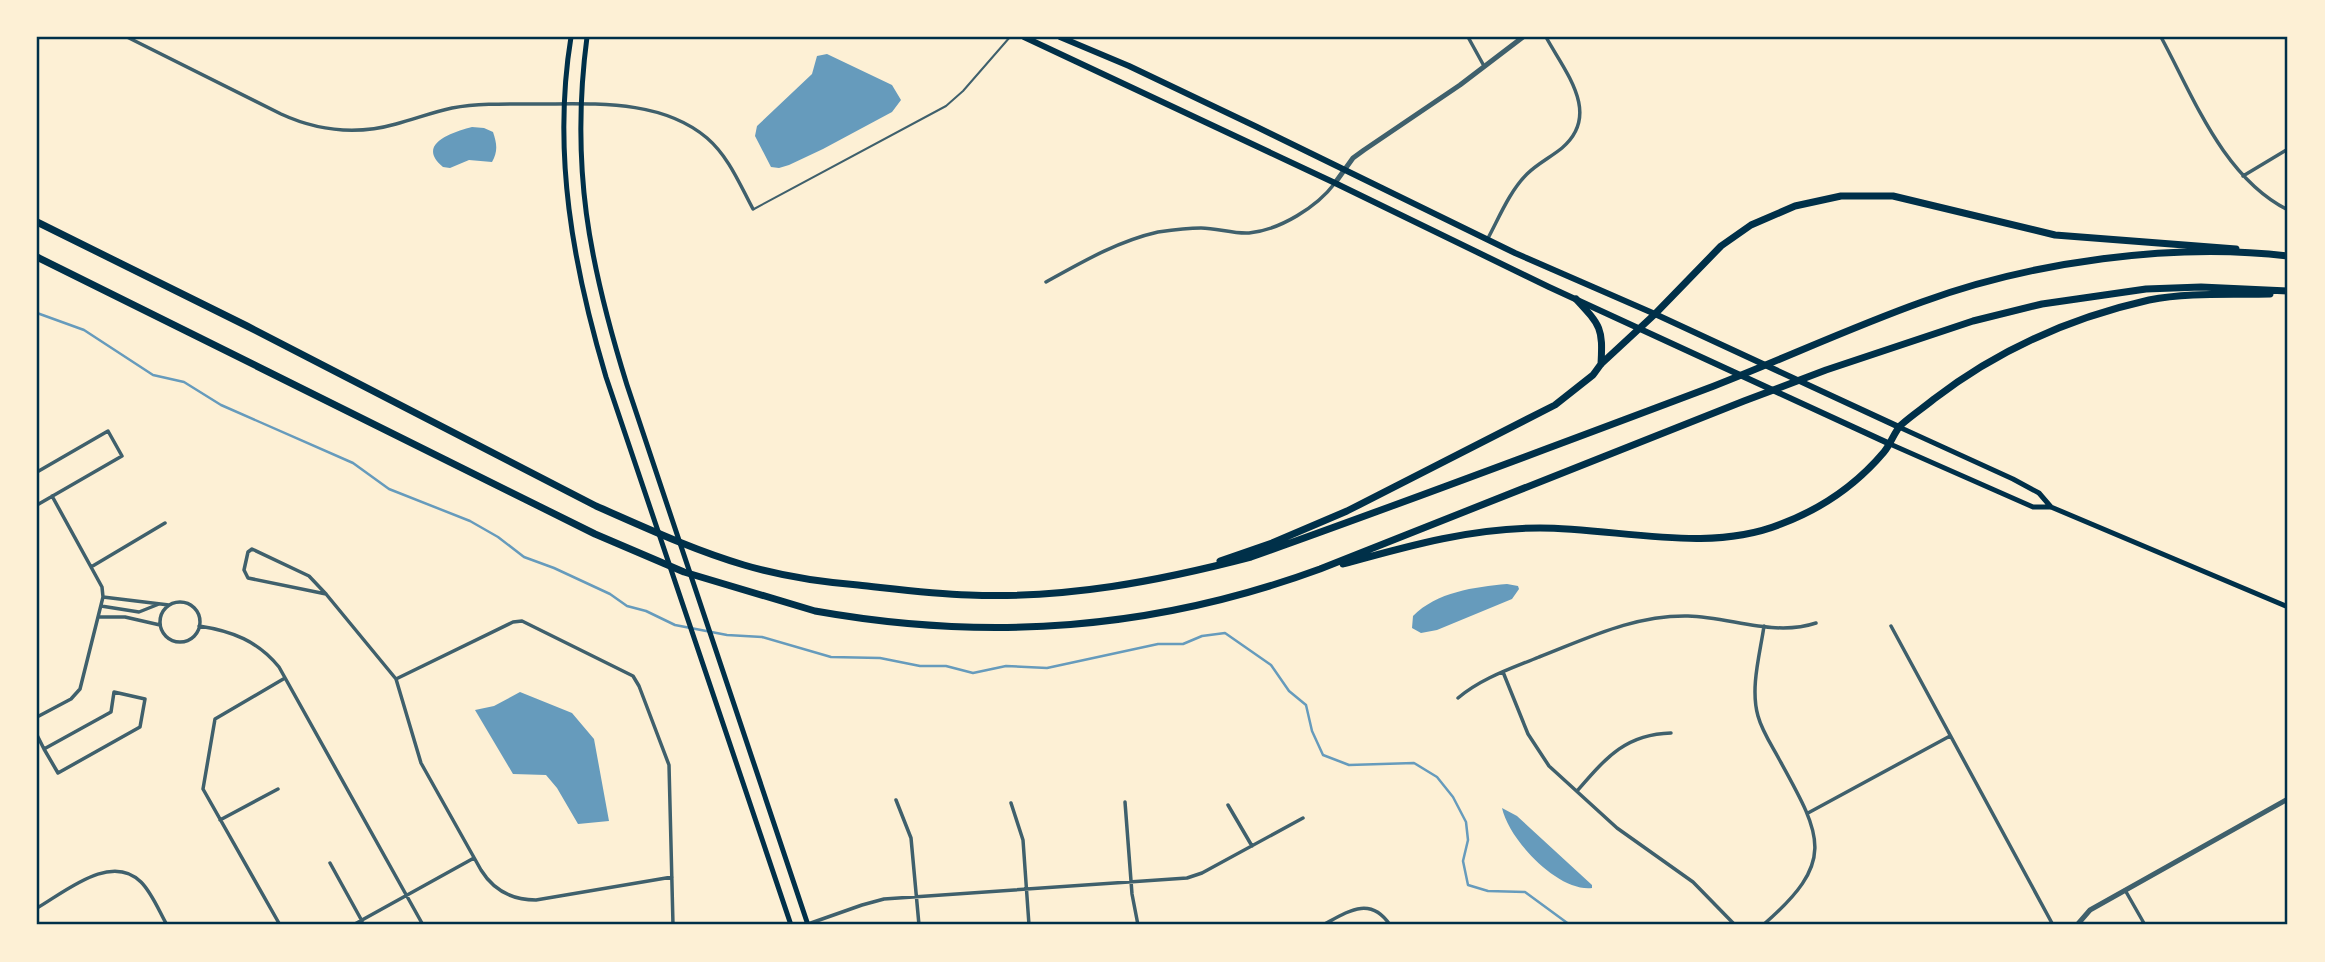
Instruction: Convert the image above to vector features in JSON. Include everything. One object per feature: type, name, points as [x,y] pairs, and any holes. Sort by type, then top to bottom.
[{"type":"highway","points":[[1152,581],[1235,556],[1347,511],[1541,413],[1581,386],[1721,246],[1741,231],[1795,206],[1841,196],[1900,197],[2063,236],[2205,245],[2288,256]]},
{"type":"highway","points":[[37,222],[247,326],[596,506],[650,530],[744,565],[823,583],[971,596],[1062,593],[1152,581],[1206,570],[1270,551],[1794,355],[1921,302],[1997,279],[2147,255],[2268,253]]},
{"type":"highway","points":[[37,257],[595,534],[684,572],[815,611],[943,628],[1062,626],[1169,612],[1223,600],[1404,546],[1481,531],[1556,528],[1699,538],[1752,533],[1798,517],[1844,490],[1890,444],[1899,427],[1990,360],[2021,343],[2068,323],[2114,308],[2156,299],[2288,292]]},
{"type":"highway","points":[[1292,579],[1744,401],[1826,370],[1973,321],[2067,299],[2146,289],[2201,287],[2288,292]]},
{"type":"highway","points":[[1576,299],[1601,332],[1604,344],[1601,364]]},
{"type":"main road","points":[[571,37],[564,104],[566,185],[578,274],[592,332],[791,925]]},
{"type":"main road","points":[[587,37],[580,104],[583,194],[595,271],[610,331],[807,925]]},
{"type":"main road","points":[[1024,37],[1576,299],[1890,444],[2033,507],[2051,507],[2288,607]]},
{"type":"main road","points":[[1060,37],[1141,72],[1488,240],[2013,479],[2039,493],[2051,507]]},
{"type":"street","points":[[127,37],[292,120],[324,129],[352,131],[384,127],[466,106],[580,104],[640,109],[661,114],[690,126],[710,141],[723,156],[753,209]]},
{"type":"street","points":[[1468,37],[1485,67]]},
{"type":"street","points":[[1046,282],[1127,240],[1161,232],[1202,228],[1246,233],[1270,228],[1309,208],[1364,149],[1485,67],[1523,37]]},
{"type":"street","points":[[1488,240],[1517,185],[1529,172],[1562,148],[1573,137],[1581,121],[1581,106],[1577,94],[1546,37]]},
{"type":"street","points":[[2161,37],[2219,144],[2243,176],[2267,197],[2288,210]]},
{"type":"street","points":[[2243,176],[2288,149]]},
{"type":"street","points":[[37,472],[108,431],[122,456],[37,505]]},
{"type":"street","points":[[37,717],[71,699],[79,689],[103,597],[102,587],[52,496]]},
{"type":"street","points":[[91,567],[165,523]]},
{"type":"street","points":[[326,594],[248,578],[244,570],[248,552],[255,549],[309,576],[326,594],[396,680],[421,763],[483,874],[494,886],[524,900],[672,877]]},
{"type":"street","points":[[103,597],[169,606],[182,603],[193,608],[199,619],[199,626],[193,637],[181,642],[168,639],[160,625],[161,615],[169,606]]},
{"type":"street","points":[[101,606],[139,612],[161,603]]},
{"type":"street","points":[[98,617],[125,617],[160,625]]},
{"type":"street","points":[[1458,698],[1480,681],[1609,629],[1645,619],[1698,617],[1789,629],[1816,623]]},
{"type":"street","points":[[396,680],[513,622],[522,621],[630,674],[639,684],[670,765],[673,925]]},
{"type":"street","points":[[199,626],[223,630],[249,640],[268,655],[285,678],[423,925]]},
{"type":"street","points":[[1763,925],[1790,901],[1801,887],[1810,870],[1815,840],[1808,813],[1757,715],[1755,691],[1764,626]]},
{"type":"street","points":[[1891,626],[2053,925]]},
{"type":"street","points":[[1503,672],[1536,748],[1549,766],[1617,828],[1685,875],[1735,925]]},
{"type":"street","points":[[280,925],[203,789],[214,720],[220,714],[285,678]]},
{"type":"street","points":[[37,735],[44,749],[58,773],[140,727],[145,699],[114,692],[111,712],[44,749]]},
{"type":"street","points":[[1577,791],[1608,757],[1621,747],[1644,736],[1671,733]]},
{"type":"street","points":[[1808,813],[1950,736]]},
{"type":"street","points":[[220,820],[278,789]]},
{"type":"street","points":[[895,800],[910,834],[919,925]]},
{"type":"street","points":[[2077,925],[2090,910],[2288,800]]},
{"type":"street","points":[[1125,802],[1133,908],[1138,925]]},
{"type":"street","points":[[1011,803],[1023,840],[1029,925]]},
{"type":"street","points":[[1228,805],[1252,846]]},
{"type":"street","points":[[807,925],[874,901],[1196,876],[1303,818]]},
{"type":"street","points":[[353,925],[474,858]]},
{"type":"street","points":[[330,863],[362,921]]},
{"type":"street","points":[[37,908],[98,873],[110,870],[126,872],[145,887],[167,925]]},
{"type":"street","points":[[2125,890],[2145,925]]},
{"type":"street","points":[[1324,925],[1351,910],[1363,908],[1378,913],[1390,925]]},
{"type":"lane","points":[[753,209],[946,106],[977,76],[1010,37]]},
{"type":"water","points":[[827,54],[892,85],[901,100],[892,112],[823,149],[789,165],[771,167],[755,136],[757,126],[812,74],[817,56]]},
{"type":"water","points":[[472,127],[493,132],[496,147],[492,162],[469,160],[450,168],[443,167],[435,159],[435,146],[447,136]]},
{"type":"water","points":[[1507,584],[1518,586],[1519,589],[1512,599],[1437,630],[1421,633],[1412,628],[1413,616],[1433,601],[1469,589]]},
{"type":"water","points":[[520,692],[572,713],[594,739],[609,821],[578,824],[557,788],[546,775],[513,774],[475,710],[494,706]]},
{"type":"water","points":[[1502,808],[1517,816],[1592,885],[1592,888],[1565,882],[1537,862],[1514,835]]},
{"type":"waterway","points":[[37,313],[84,330],[153,375],[184,382],[221,405],[353,463],[389,489],[470,521],[498,537],[524,557],[610,594],[627,606],[646,611],[675,625],[727,635],[762,637],[831,657],[880,658],[920,666],[946,666],[973,673],[1006,666],[1047,668],[1158,644],[1183,644],[1202,636],[1225,633],[1271,665],[1289,691],[1306,705],[1312,731],[1323,755],[1349,765],[1414,763],[1437,777],[1453,797],[1466,822],[1468,840],[1463,861],[1468,885],[1488,891],[1525,892],[1570,925]]}]
